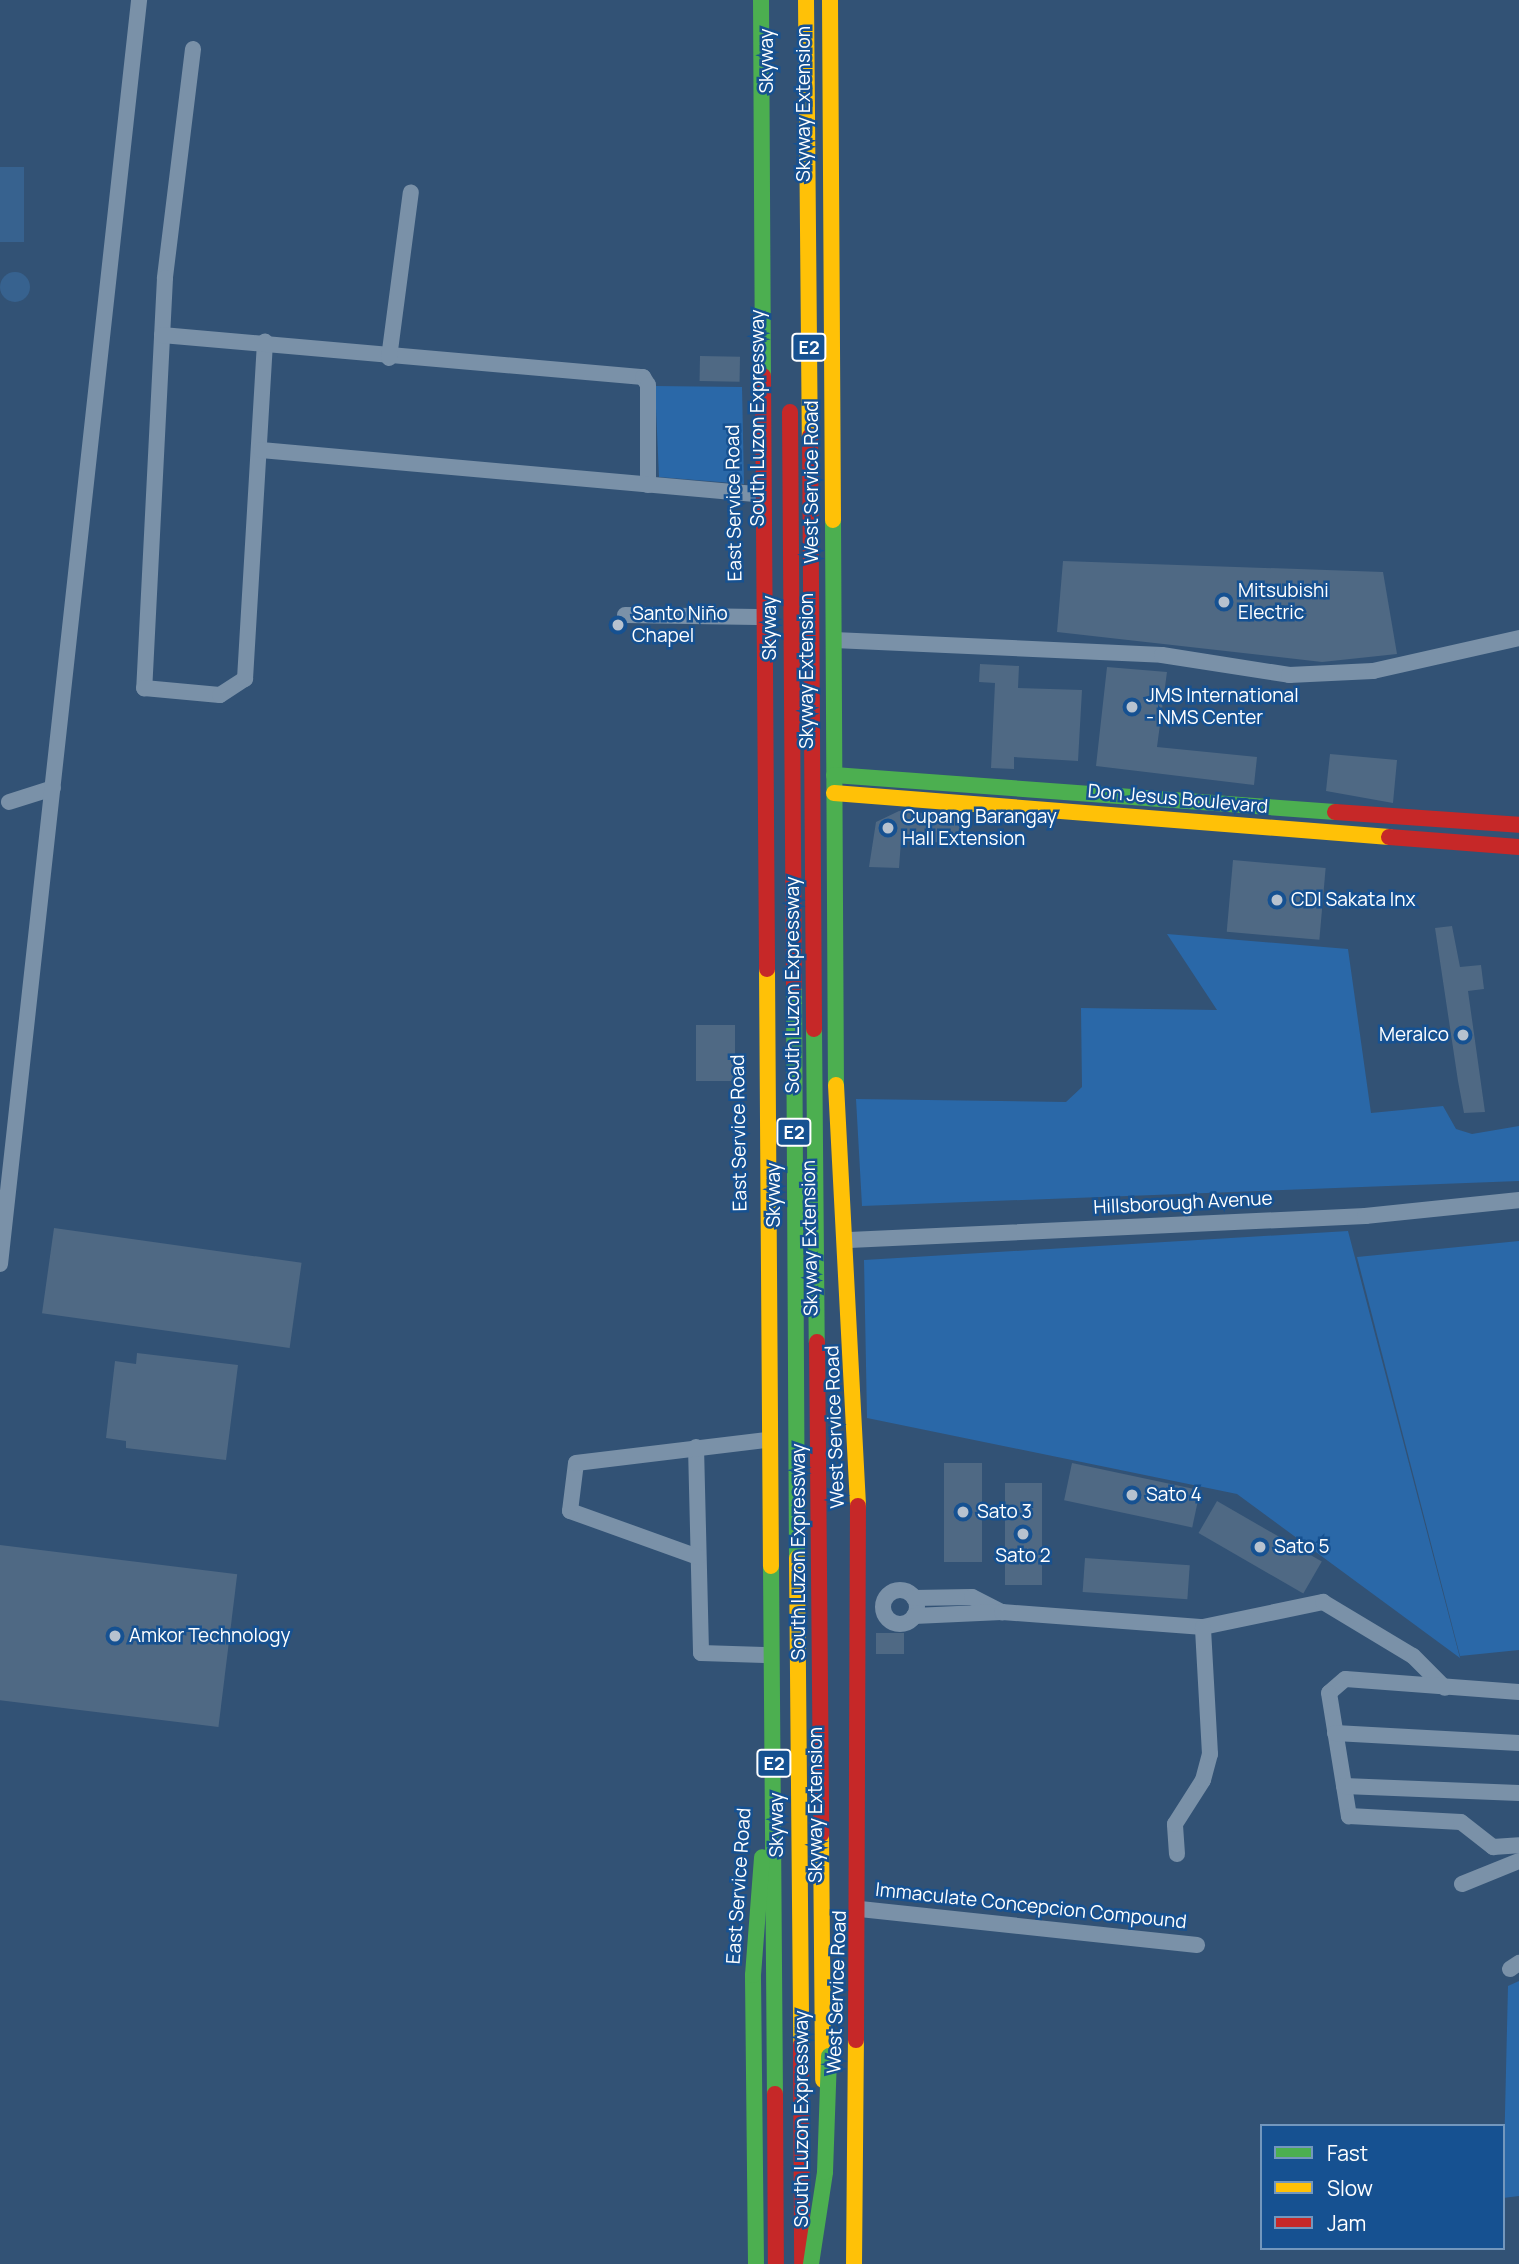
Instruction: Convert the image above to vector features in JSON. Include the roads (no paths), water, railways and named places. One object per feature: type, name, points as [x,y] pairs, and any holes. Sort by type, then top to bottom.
[{"type":"main road","name":"East Service Road","points":[[753,0],[755,494],[768,1771],[753,1975],[756,2264]]},
{"type":"main road","name":"Skyway Extension","points":[[761,0],[776,2264]]},
{"type":"main road","name":"South Luzon Expressway","points":[[775,0],[788,2264]]},
{"type":"main road","name":"Skyway","points":[[788,0],[789,154]]},
{"type":"main road","name":"Skyway","points":[[799,0],[810,2264]]},
{"type":"main road","name":"South Luzon Expressway","points":[[806,0],[824,2264]]},
{"type":"main road","name":"Skyway Extension","points":[[828,0],[830,1246],[836,1450]]},
{"type":"main road","name":"West Service Road","points":[[828,0],[836,1084],[849,1240],[860,1608],[860,1909],[854,2264]]},
{"type":"main road","name":"Skyway","points":[[790,391],[802,2264]]},
{"type":"main road","name":"Don Jesus Boulevard","points":[[834,775],[1519,825]]},
{"type":"main road","name":"Don Jesus Boulevard","points":[[834,793],[1519,847]]},
{"type":"main road","points":[[1135,816],[1137,796]]},
{"type":"main road","name":"Skyway Extension","points":[[810,2264],[825,2172],[837,1971],[837,1505]]},
{"type":"street","points":[[0,1264],[139,0]]},
{"type":"street","points":[[193,49],[162,335],[144,688],[220,695],[245,679],[261,450],[265,342]]},
{"type":"street","points":[[389,358],[411,192]]},
{"type":"street","points":[[162,335],[265,342],[389,358],[643,377],[648,385],[648,485]]},
{"type":"street","points":[[261,450],[755,494]]},
{"type":"street","points":[[625,615],[757,617]]},
{"type":"street","points":[[834,640],[1163,655],[1289,676],[1395,667],[1519,638]]},
{"type":"street","points":[[9,802],[54,788]]},
{"type":"street","name":"Hillsborough Avenue","points":[[849,1240],[1365,1216],[1519,1200]]},
{"type":"street","points":[[698,1557],[570,1511],[576,1463],[766,1440]]},
{"type":"street","points":[[696,1447],[701,1653],[765,1654]]},
{"type":"street","points":[[883,1608],[895,1591],[918,1598],[972,1597],[1002,1612]]},
{"type":"street","points":[[914,1616],[918,1598]]},
{"type":"street","points":[[883,1608],[893,1622],[914,1616],[1002,1612],[1203,1627],[1323,1602],[1413,1656],[1445,1688]]},
{"type":"street","points":[[860,1608],[883,1608]]},
{"type":"street","points":[[1177,1854],[1175,1824],[1203,1780],[1210,1754],[1203,1627]]},
{"type":"street","points":[[1397,1681],[1413,1656]]},
{"type":"street","points":[[1497,1870],[1493,1847],[1461,1822],[1349,1816],[1329,1693],[1345,1679],[1519,1692]]},
{"type":"street","points":[[1335,1732],[1519,1743]]},
{"type":"street","points":[[1344,1786],[1519,1793]]},
{"type":"street","points":[[1493,1847],[1519,1845]]},
{"type":"street","points":[[1462,1884],[1519,1861]]},
{"type":"street","name":"Immaculate Concepcion Compound","points":[[860,1909],[1198,1945]]},
{"type":"place","name":"Mitsubishi Electric","points":[[1224,602]]},
{"type":"place","name":"Santo Niño Chapel","points":[[618,625]]},
{"type":"place","name":"JMS International - NMS Center","points":[[1132,707]]},
{"type":"place","name":"Cupang Barangay Hall Extension","points":[[888,828]]},
{"type":"place","name":"CDI Sakata Inx","points":[[1277,900]]},
{"type":"place","name":"Meralco","points":[[1463,1035]]},
{"type":"place","name":"Sato 4","points":[[1132,1495]]},
{"type":"place","name":"Sato 3","points":[[963,1512]]},
{"type":"place","name":"Sato 2","points":[[1023,1534]]},
{"type":"place","name":"Sato 5","points":[[1260,1547]]},
{"type":"place","name":"Amkor Technology","points":[[115,1636]]}]
